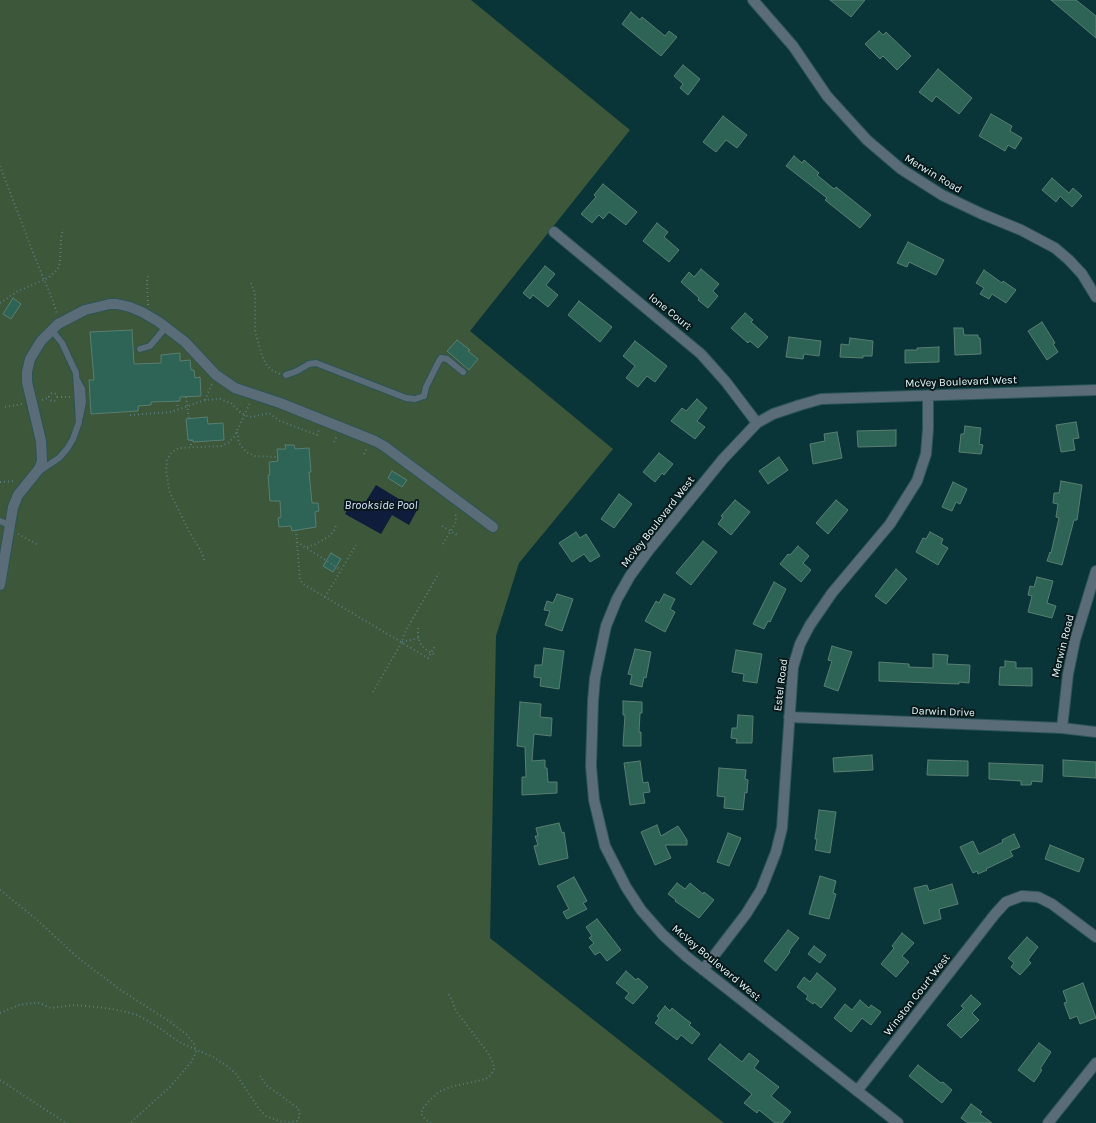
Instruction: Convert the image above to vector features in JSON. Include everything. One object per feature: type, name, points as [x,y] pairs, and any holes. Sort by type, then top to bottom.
[{"type":"street","name":"Merwin Road","points":[[753,0],[793,46],[827,96],[867,140],[901,170],[942,195],[1021,230],[1055,248],[1082,274],[1096,297]]},
{"type":"street","name":"Ione Court","points":[[554,232],[701,354],[726,382],[757,423]]},
{"type":"street","points":[[0,585],[6,525],[18,495],[41,465],[41,441],[28,388],[28,368],[34,351],[51,329],[60,322],[85,310],[110,304],[126,306],[145,314],[166,327],[185,342],[218,377],[234,388],[300,411],[384,446],[493,527]]},
{"type":"street","name":"McVey Boulevard West","points":[[898,1123],[703,970],[663,935],[642,910],[626,887],[605,846],[594,800],[591,766],[595,678],[606,626],[617,599],[630,576],[650,550],[723,459],[757,423],[773,414],[800,404],[821,399],[1096,390]]},
{"type":"street","name":"Estel Road","points":[[703,970],[746,914],[761,890],[776,852],[782,828],[793,667],[800,644],[810,625],[832,593],[890,524],[917,481],[926,454],[928,396]]},
{"type":"street","name":"Merwin Road","points":[[1062,728],[1068,674],[1096,571]]},
{"type":"street","name":"Darwin Drive","points":[[789,718],[1062,728],[1096,732]]},
{"type":"street","name":"Winston Court West","points":[[857,1090],[1006,902],[1022,896],[1038,896],[1052,904],[1096,937]]},
{"type":"street","points":[[1048,1123],[1096,1063]]},
{"type":"lane","points":[[140,349],[151,345],[166,327]]},
{"type":"lane","points":[[32,477],[59,458],[67,449],[78,428],[80,419],[77,397],[77,378],[74,368],[57,336],[51,329]]},
{"type":"lane","points":[[286,375],[309,364],[316,363],[406,398],[414,399],[422,396],[438,362],[442,358],[447,359],[463,372]]},
{"type":"path","points":[[0,166],[60,322]]},
{"type":"path","points":[[0,303],[18,292],[45,280],[59,267],[63,230]]},
{"type":"path","points":[[145,314],[149,300],[147,282],[149,274]]},
{"type":"path","points":[[251,283],[255,294],[255,331],[263,360],[273,371],[286,375]]},
{"type":"path","points":[[204,401],[211,386],[218,377]]},
{"type":"path","points":[[52,393],[56,395],[56,400],[52,402],[50,401],[48,398],[50,394],[52,393]]},
{"type":"path","points":[[204,560],[202,553],[172,498],[167,480],[166,462],[170,454],[176,449],[225,445],[233,439],[255,395]]},
{"type":"path","points":[[186,397],[189,419]]},
{"type":"path","points":[[130,415],[165,413],[204,401],[217,399],[225,400],[233,404],[244,415],[252,417],[269,413],[280,421],[317,435],[321,427]]},
{"type":"path","points":[[177,401],[178,410]]},
{"type":"path","points":[[238,427],[238,441],[246,452],[255,456],[277,457]]},
{"type":"path","points":[[334,442],[338,434]]},
{"type":"path","points":[[191,440],[191,447]]},
{"type":"path","points":[[364,454],[368,448],[372,449]]},
{"type":"path","points":[[0,482],[19,480]]},
{"type":"path","points":[[443,544],[456,520],[456,513],[453,509]]},
{"type":"path","points":[[6,525],[38,545]]},
{"type":"path","points":[[306,548],[328,537],[336,525]]},
{"type":"path","points":[[442,526],[457,535]]},
{"type":"path","points":[[296,530],[301,582],[428,658],[435,646]]},
{"type":"path","points":[[297,542],[341,570]]},
{"type":"path","points":[[325,597],[356,545]]},
{"type":"path","points":[[373,692],[439,573]]},
{"type":"path","points":[[418,628],[419,638],[422,645],[435,655]]},
{"type":"path","points":[[402,642],[419,638]]},
{"type":"path","points":[[0,890],[93,970],[178,1028],[190,1038],[196,1049],[193,1060],[181,1075],[130,1123]]},
{"type":"path","points":[[431,1123],[422,1117],[421,1114],[423,1108],[439,1092],[450,1087],[486,1079],[491,1075],[494,1069],[488,1053],[456,1011],[451,998],[446,992]]},
{"type":"path","points":[[0,1013],[19,1005],[32,1003],[39,1003],[51,1008],[75,1005],[132,1013],[155,1024],[181,1043],[213,1057],[233,1071],[241,1080],[259,1109],[264,1114],[279,1121],[297,1121],[300,1115],[298,1108],[266,1085],[259,1074]]},
{"type":"path","points":[[0,1080],[66,1123]]},
{"type":"green space","points":[[0,0],[471,0],[630,130],[470,331],[613,449],[519,563],[496,636],[490,938],[724,1123],[0,1123]]},
{"type":"water","name":"Brookside Pool","points":[[376,485],[417,510],[409,525],[392,515],[381,534],[345,514],[352,500],[363,506]]},
{"type":"building","points":[[830,0],[865,0],[851,17]]},
{"type":"building","points":[[1051,0],[1076,0],[1096,16],[1096,38]]},
{"type":"building","points":[[631,12],[640,20],[642,17],[665,36],[669,31],[677,37],[661,56],[622,24]]},
{"type":"building","points":[[879,31],[883,35],[886,32],[911,56],[897,70],[883,56],[880,59],[865,44]]},
{"type":"building","points":[[683,65],[700,79],[688,95],[680,88],[683,84],[674,76]]},
{"type":"building","points":[[938,69],[972,98],[959,114],[936,96],[932,102],[919,92]]},
{"type":"building","points":[[991,114],[1012,126],[1010,131],[1022,138],[1015,149],[1008,145],[1005,151],[979,136]]},
{"type":"building","points":[[723,116],[747,135],[737,148],[726,140],[716,152],[703,142]]},
{"type":"building","points":[[794,156],[802,163],[804,160],[819,173],[817,175],[834,189],[836,187],[871,215],[860,228],[825,200],[827,198],[786,166]]},
{"type":"building","points":[[1052,178],[1069,193],[1073,188],[1082,196],[1072,207],[1060,196],[1056,202],[1042,190]]},
{"type":"building","points":[[603,184],[637,212],[626,225],[609,212],[603,219],[599,215],[592,223],[581,214],[596,197],[594,195]]},
{"type":"building","points":[[657,223],[668,232],[664,237],[679,250],[669,262],[643,241]]},
{"type":"building","points":[[908,242],[944,260],[936,275],[909,262],[907,267],[897,263]]},
{"type":"building","points":[[545,266],[555,274],[546,285],[558,295],[548,307],[533,295],[530,299],[523,293]]},
{"type":"building","points":[[701,269],[719,284],[713,291],[718,296],[708,308],[681,282],[689,272],[694,277]]},
{"type":"building","points":[[984,270],[1002,283],[1003,281],[1016,290],[1006,303],[992,294],[989,299],[980,294],[984,288],[976,283]]},
{"type":"building","points":[[13,298],[21,304],[11,319],[3,314]]},
{"type":"building","points":[[579,301],[612,327],[600,342],[568,315]]},
{"type":"building","points":[[745,313],[753,320],[751,322],[768,337],[758,348],[750,341],[748,343],[731,328]]},
{"type":"building","points":[[1042,322],[1055,343],[1053,344],[1058,352],[1047,360],[1028,331]]},
{"type":"building","points":[[954,328],[963,328],[964,335],[978,335],[978,338],[980,338],[981,354],[955,355]]},
{"type":"building","points":[[132,330],[134,364],[161,363],[161,355],[180,353],[180,361],[190,360],[191,370],[194,370],[195,378],[200,377],[201,396],[180,397],[180,401],[151,402],[151,405],[138,406],[138,411],[91,414],[89,380],[94,380],[90,332]]},
{"type":"building","points":[[789,337],[821,341],[819,356],[804,354],[803,359],[786,357]]},
{"type":"building","points":[[850,338],[873,341],[872,356],[863,356],[863,358],[840,357],[841,344],[849,345]]},
{"type":"building","points":[[457,340],[470,350],[468,351],[478,359],[469,370],[447,351]]},
{"type":"building","points":[[635,341],[667,366],[655,382],[647,376],[638,387],[626,378],[635,366],[623,356]]},
{"type":"building","points":[[939,347],[939,362],[905,363],[905,350]]},
{"type":"building","points":[[697,399],[707,408],[697,421],[705,427],[695,439],[671,421],[682,408],[686,411]]},
{"type":"building","points":[[207,417],[208,424],[223,423],[224,440],[193,442],[193,440],[188,440],[186,419]]},
{"type":"building","points":[[1076,422],[1079,438],[1073,439],[1075,450],[1061,452],[1056,425]]},
{"type":"building","points":[[965,426],[981,428],[979,444],[983,445],[981,454],[959,452],[961,434],[964,434]]},
{"type":"building","points":[[896,430],[896,446],[858,447],[857,431]]},
{"type":"building","points":[[837,432],[842,458],[813,464],[810,444],[825,441],[824,434]]},
{"type":"building","points":[[285,445],[294,445],[295,449],[309,448],[311,472],[309,472],[312,503],[318,503],[319,511],[315,512],[316,527],[292,531],[291,526],[279,527],[278,518],[281,517],[280,501],[270,501],[268,475],[270,475],[269,462],[278,461],[277,449],[286,449]]},
{"type":"building","points":[[659,453],[673,464],[664,475],[662,473],[655,482],[643,472]]},
{"type":"building","points":[[779,457],[788,470],[768,484],[759,471]]},
{"type":"building","points":[[392,471],[407,480],[402,487],[388,478]]},
{"type":"building","points":[[1061,481],[1082,485],[1077,520],[1074,520],[1062,565],[1047,561],[1050,552],[1051,553],[1059,518],[1056,517],[1058,504],[1053,503],[1054,493],[1059,493]]},
{"type":"building","points":[[953,482],[967,489],[960,504],[956,502],[952,511],[942,507]]},
{"type":"building","points":[[619,494],[632,504],[614,528],[601,519]]},
{"type":"building","points":[[735,500],[750,512],[731,535],[718,524],[723,517],[721,516]]},
{"type":"building","points":[[836,500],[848,510],[828,534],[816,523]]},
{"type":"building","points":[[576,532],[580,538],[586,534],[600,556],[590,562],[584,554],[572,562],[559,543]]},
{"type":"building","points":[[930,532],[943,539],[941,544],[948,548],[938,565],[916,552],[923,538],[926,539]]},
{"type":"building","points":[[703,541],[717,552],[691,585],[676,573]]},
{"type":"building","points":[[798,546],[809,556],[803,563],[811,570],[801,582],[780,564],[788,554],[790,555]]},
{"type":"building","points":[[331,553],[341,559],[333,572],[323,566]]},
{"type":"building","points":[[896,569],[907,579],[886,604],[875,596]]},
{"type":"building","points":[[1037,577],[1053,581],[1047,603],[1056,606],[1052,618],[1028,612],[1032,596],[1028,595],[1030,586],[1034,587]]},
{"type":"building","points":[[774,582],[786,589],[770,622],[768,621],[764,629],[753,624]]},
{"type":"building","points":[[557,594],[573,599],[562,631],[545,625],[550,611],[544,610],[547,601],[553,603]]},
{"type":"building","points":[[664,594],[675,599],[670,609],[675,612],[665,632],[645,621],[656,601],[659,603]]},
{"type":"building","points":[[832,646],[852,652],[838,691],[824,686],[832,661],[828,660]]},
{"type":"building","points":[[544,648],[564,651],[559,689],[540,686],[541,678],[534,677],[535,665],[542,665]]},
{"type":"building","points":[[635,649],[651,652],[646,678],[644,677],[642,687],[630,684],[632,675],[628,674]]},
{"type":"building","points":[[736,650],[762,654],[757,683],[743,681],[744,674],[732,672]]},
{"type":"building","points":[[933,654],[948,655],[947,664],[970,665],[969,683],[959,682],[959,684],[879,681],[879,662],[909,664],[909,667],[933,668]]},
{"type":"building","points":[[1005,661],[1016,662],[1016,668],[1032,668],[1032,686],[999,685],[1000,667],[1005,667]]},
{"type":"building","points":[[623,701],[642,702],[639,732],[641,732],[641,746],[623,746],[625,715],[623,715]]},
{"type":"building","points":[[520,702],[541,704],[540,717],[552,718],[551,736],[534,734],[532,761],[545,760],[548,782],[557,782],[557,793],[522,795],[522,777],[526,777],[525,747],[517,746]]},
{"type":"building","points":[[738,715],[753,716],[752,743],[736,743],[737,739],[731,738],[732,728],[737,728]]},
{"type":"building","points":[[872,755],[873,770],[834,772],[833,758]]},
{"type":"building","points":[[928,760],[968,761],[968,776],[927,775]]},
{"type":"building","points":[[1063,760],[1096,762],[1096,778],[1063,776]]},
{"type":"building","points":[[640,761],[643,783],[648,782],[650,792],[643,793],[645,803],[630,805],[624,763]]},
{"type":"building","points":[[989,763],[1043,765],[1042,782],[1032,781],[1031,785],[1021,785],[1021,781],[989,779]]},
{"type":"building","points":[[719,768],[746,770],[745,779],[748,780],[743,810],[724,808],[725,797],[717,796]]},
{"type":"building","points":[[819,810],[836,812],[830,853],[815,850]]},
{"type":"building","points":[[559,823],[562,833],[564,832],[568,858],[539,865],[534,846],[538,845],[535,836],[538,836],[536,828]]},
{"type":"building","points":[[657,825],[661,836],[678,826],[687,840],[687,845],[665,845],[671,858],[655,865],[641,832]]},
{"type":"building","points":[[728,833],[741,838],[729,866],[717,862]]},
{"type":"building","points":[[1014,834],[1020,847],[1010,851],[1013,856],[978,874],[977,871],[973,873],[960,847],[973,841],[979,854],[1003,842],[1002,840]]},
{"type":"building","points":[[1050,845],[1084,859],[1079,872],[1045,859]]},
{"type":"building","points":[[820,876],[836,881],[833,893],[836,894],[829,919],[809,914]]},
{"type":"building","points":[[574,877],[587,901],[583,903],[587,909],[567,919],[563,912],[569,909],[557,886]]},
{"type":"building","points":[[677,883],[685,889],[690,883],[703,894],[704,892],[714,900],[699,918],[675,901],[676,900],[668,894]]},
{"type":"building","points":[[952,884],[958,904],[939,909],[941,919],[924,924],[914,888],[927,885],[929,891]]},
{"type":"building","points":[[597,919],[621,950],[607,961],[600,952],[595,955],[589,947],[594,943],[589,938],[592,936],[586,927]]},
{"type":"building","points":[[788,930],[799,938],[776,971],[764,961]]},
{"type":"building","points":[[902,933],[914,943],[902,956],[909,962],[896,977],[881,964],[894,948],[892,946]]},
{"type":"building","points":[[1027,937],[1038,947],[1028,960],[1031,963],[1020,975],[1011,967],[1014,963],[1008,958]]},
{"type":"building","points":[[814,946],[826,955],[820,963],[808,954]]},
{"type":"building","points":[[626,971],[636,980],[638,978],[648,987],[633,1004],[625,998],[629,993],[616,983]]},
{"type":"building","points":[[817,973],[836,989],[821,1008],[814,1002],[813,1004],[806,999],[808,996],[797,987],[804,977],[810,982]]},
{"type":"building","points":[[1083,983],[1096,1018],[1080,1024],[1077,1016],[1070,1019],[1064,1003],[1067,1002],[1063,991]]},
{"type":"building","points":[[971,995],[981,1004],[972,1013],[979,1020],[961,1038],[947,1025],[964,1008],[961,1006]]},
{"type":"building","points":[[860,1000],[869,1008],[871,1005],[881,1012],[871,1025],[862,1018],[851,1032],[834,1018],[845,1004],[852,1010]]},
{"type":"building","points":[[665,1006],[670,1011],[672,1008],[691,1023],[689,1025],[700,1034],[692,1044],[681,1035],[677,1040],[655,1023],[659,1018],[657,1016]]},
{"type":"building","points":[[1039,1043],[1051,1052],[1034,1082],[1018,1070]]},
{"type":"building","points":[[720,1044],[742,1062],[749,1053],[759,1061],[754,1068],[779,1087],[771,1096],[791,1112],[782,1123],[775,1123],[759,1110],[757,1113],[744,1103],[752,1094],[708,1059]]},
{"type":"building","points":[[918,1065],[952,1090],[942,1103],[909,1076]]},
{"type":"building","points":[[971,1104],[982,1112],[980,1114],[992,1123],[968,1123],[961,1118]]}]
